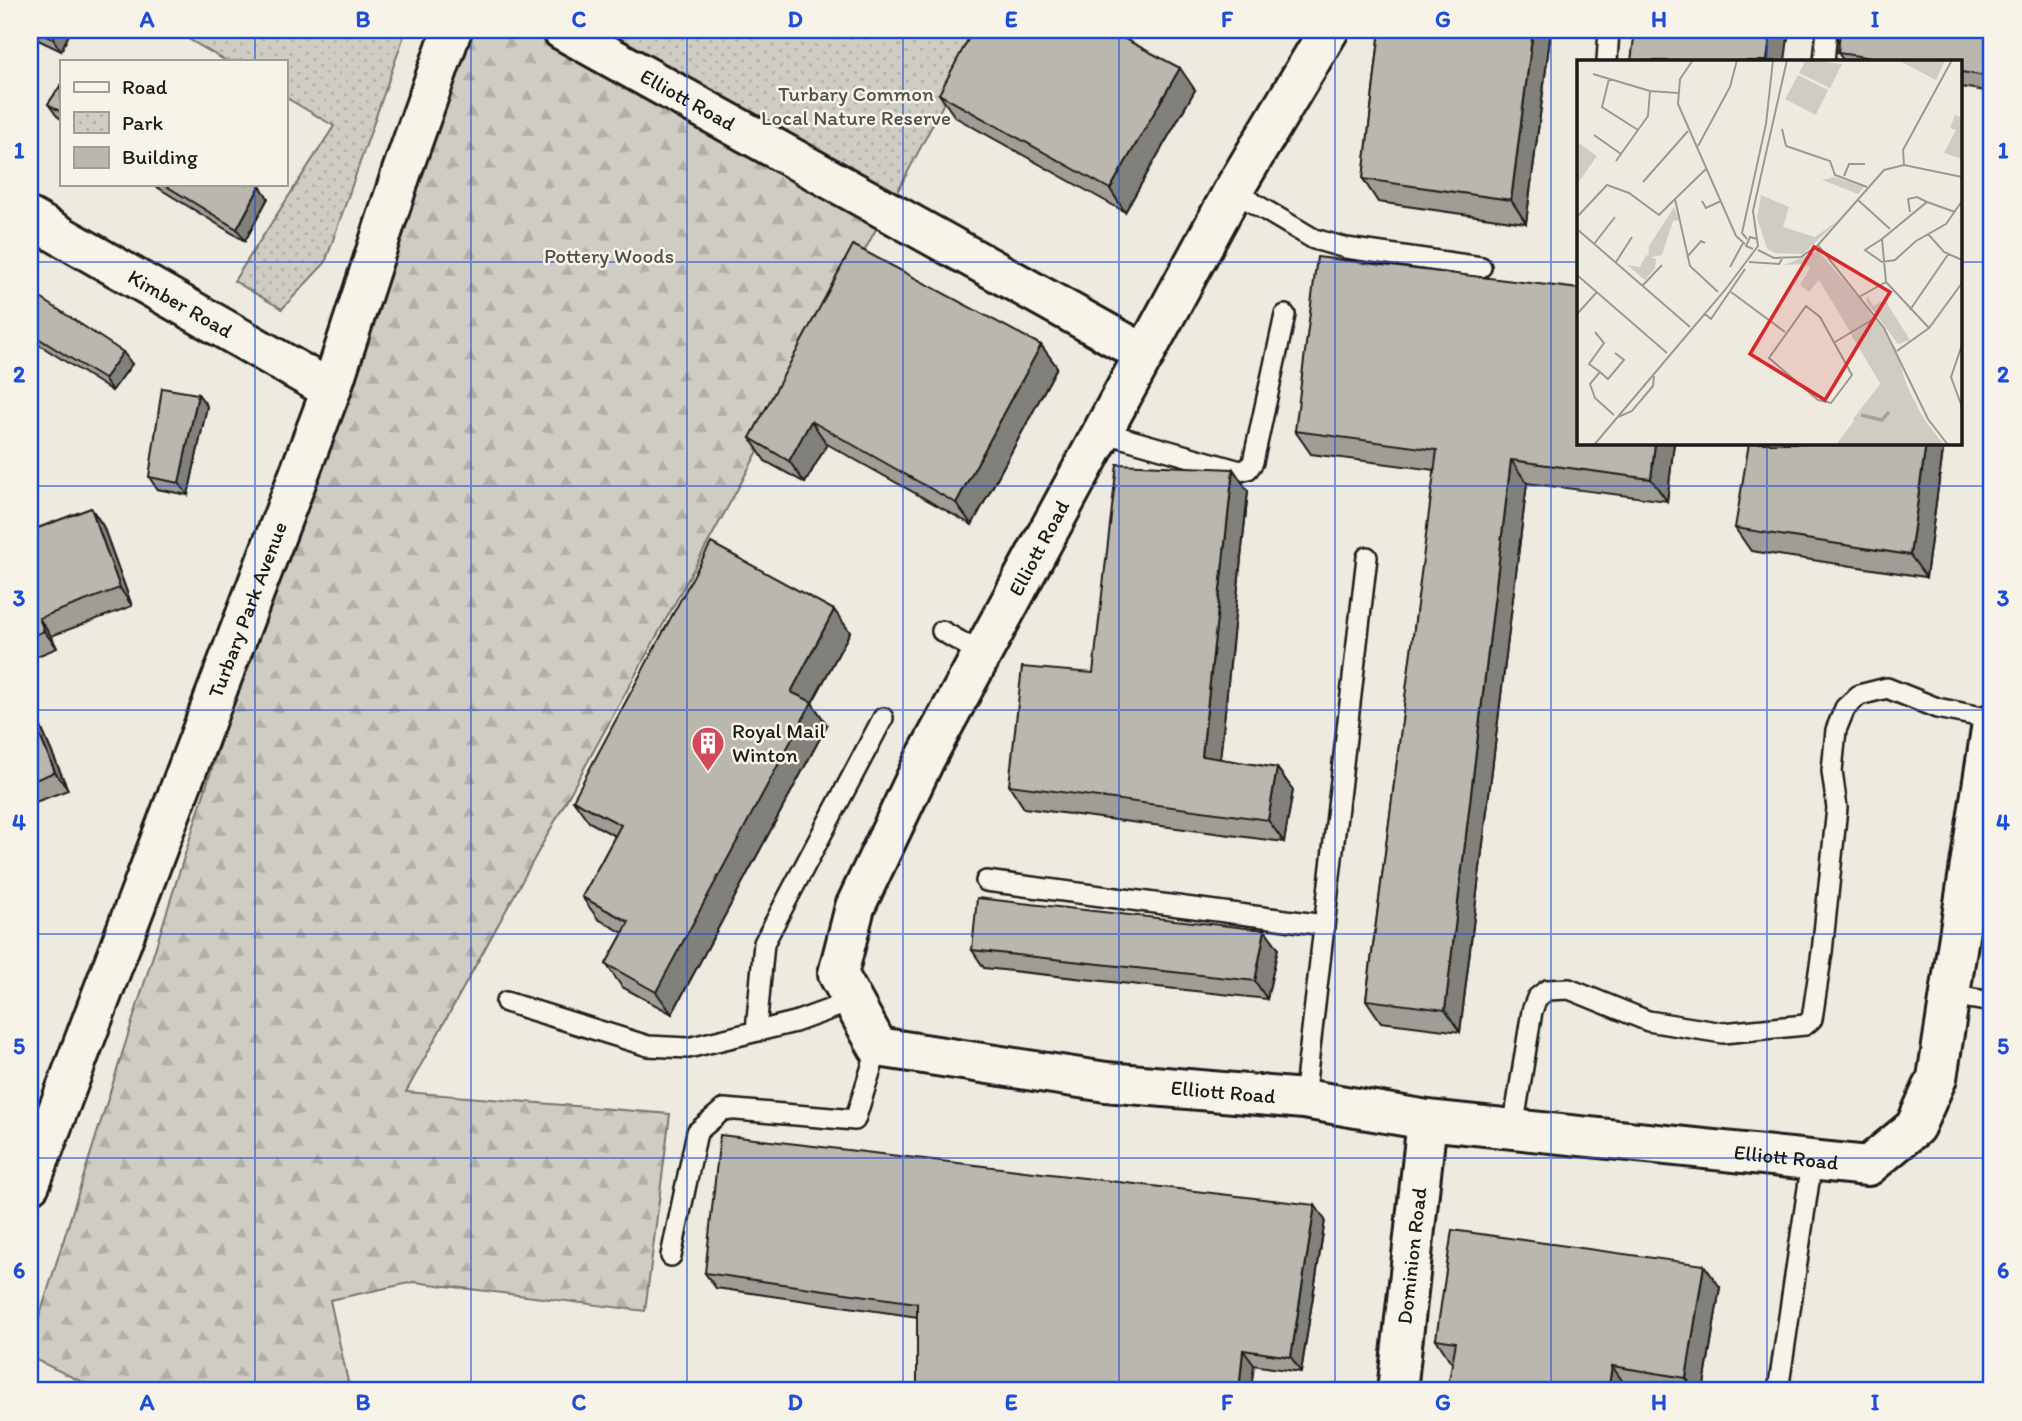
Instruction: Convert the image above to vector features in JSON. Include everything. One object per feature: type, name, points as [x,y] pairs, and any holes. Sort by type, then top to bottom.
[{"type":"street","name":"Turbary Park Avenue","points":[[30,1184],[331,390],[402,170],[452,30]]},
{"type":"street","name":"Elliott Road","points":[[562,30],[1145,354]]},
{"type":"street","name":"Elliott Road","points":[[1329,30],[1233,191],[925,759],[855,907],[838,974],[878,1047],[1106,1082],[1304,1099],[1427,1120],[1868,1166],[1915,1127],[1937,1078],[1992,721]]},
{"type":"street","name":"Kimber Road","points":[[30,218],[331,390]]},
{"type":"street","name":"Dominion Road","points":[[1397,1391],[1427,1120]]},
{"type":"lane","points":[[1607,60],[1609,30]]},
{"type":"lane","points":[[1824,60],[1827,30]]},
{"type":"lane","points":[[1233,191],[1314,239],[1346,248],[1480,267]]},
{"type":"lane","points":[[1102,432],[1240,471],[1248,470],[1253,462],[1285,315]]},
{"type":"lane","points":[[1304,1099],[1367,557]]},
{"type":"lane","points":[[942,631],[982,654]]},
{"type":"lane","points":[[1513,1129],[1532,1011],[1537,998],[1547,990],[1569,989],[1648,1021],[1723,1033],[1805,1025],[1812,1019],[1822,952],[1837,808],[1832,771],[1836,730],[1845,708],[1858,695],[1886,688],[1937,708],[1992,721]]},
{"type":"lane","points":[[755,1031],[764,943],[883,718]]},
{"type":"lane","points":[[986,881],[1324,925]]},
{"type":"lane","points":[[1950,995],[1992,1002]]},
{"type":"lane","points":[[506,1002],[648,1046],[688,1048],[795,1022],[853,1000]]},
{"type":"lane","points":[[671,1256],[697,1132],[723,1110],[855,1120],[878,1047]]},
{"type":"lane","points":[[1778,1391],[1812,1161]]},
{"type":"path","points":[[30,1380],[37,1387],[49,1391]]},
{"type":"green space","points":[[173,30],[406,30],[325,263],[282,309],[234,281],[334,126],[287,98],[287,60],[224,60]]},
{"type":"green space","name":"Pottery Woods","points":[[452,30],[982,30],[742,481],[406,1092],[670,1114],[645,1311],[414,1282],[330,1300],[350,1391],[101,1391],[30,1357],[33,1337],[331,390]]},
{"type":"green space","name":"Turbary Common Local Nature Reserve","points":[[562,30],[982,30],[888,210]]},
{"type":"building","points":[[33,30],[57,30],[53,39]]},
{"type":"building","points":[[973,30],[1108,30],[1180,68],[1110,189],[939,94]]},
{"type":"building","points":[[1380,30],[1533,30],[1511,200],[1363,179]]},
{"type":"building","points":[[1635,30],[1771,30],[1767,60],[1631,60]]},
{"type":"building","points":[[1840,30],[1992,30],[1992,77],[1962,72],[1962,60],[1886,60],[1838,53]]},
{"type":"building","points":[[60,86],[60,111],[48,104]]},
{"type":"building","points":[[166,186],[260,186],[237,229]]},
{"type":"building","points":[[853,245],[1041,345],[956,503],[811,421],[789,461],[750,438]]},
{"type":"building","points":[[1317,257],[1577,289],[1577,444],[1655,444],[1651,479],[1511,460],[1445,1010],[1366,1000],[1437,450],[1295,431]]},
{"type":"building","points":[[30,291],[123,352],[104,379],[30,333]]},
{"type":"building","points":[[162,388],[198,394],[179,483],[149,477]]},
{"type":"building","points":[[1749,444],[1926,444],[1910,555],[1735,528]]},
{"type":"building","points":[[1117,464],[1233,469],[1202,756],[1277,768],[1268,820],[1009,785],[1022,667],[1093,673]]},
{"type":"building","points":[[91,508],[120,588],[39,618],[44,631],[30,637],[30,531]]},
{"type":"building","name":"Royal Mail Winton","points":[[711,543],[834,610],[791,692],[812,702],[656,992],[606,964],[629,922],[582,897],[621,825],[573,800]]},
{"type":"building","points":[[30,712],[55,772],[30,782]]},
{"type":"building","points":[[977,898],[1265,930],[1255,981],[972,950]]},
{"type":"building","points":[[720,1135],[1315,1205],[1291,1357],[1243,1350],[1239,1391],[917,1391],[917,1303],[705,1273]]},
{"type":"building","points":[[1452,1230],[1704,1265],[1686,1378],[1612,1366],[1608,1391],[1447,1391],[1456,1342],[1436,1339]]},
{"type":"place","name":"Royal Mail Winton","points":[[708,773]]}]
